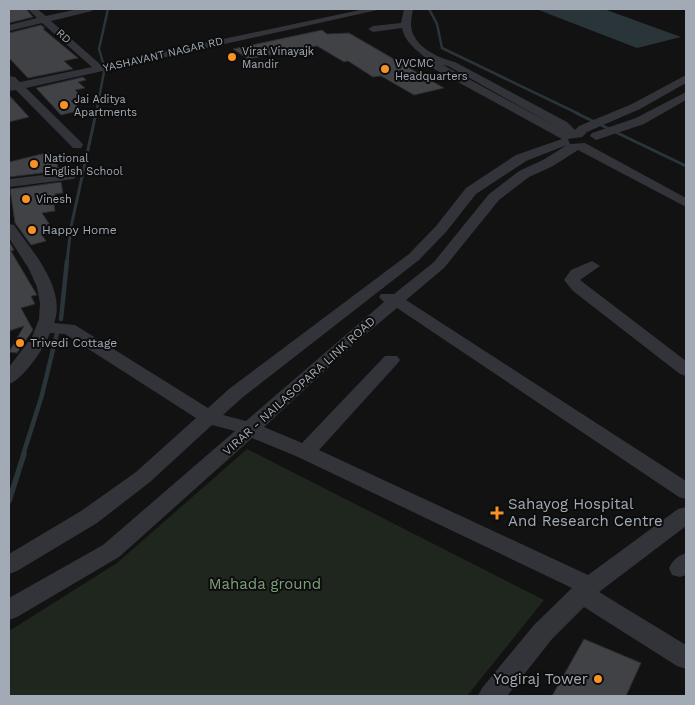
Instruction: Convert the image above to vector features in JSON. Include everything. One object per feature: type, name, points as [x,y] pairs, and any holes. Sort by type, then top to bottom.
[{"type":"street","name":"RD","points":[[32,9],[97,66]]},
{"type":"street","points":[[9,28],[89,9]]},
{"type":"street","name":"YASHAVANT NAGAR RD","points":[[13,87],[97,66],[377,9]]},
{"type":"street","points":[[97,66],[391,9]]},
{"type":"street","points":[[408,9],[406,24],[412,39],[422,50],[437,61],[438,67],[580,138],[686,203]]},
{"type":"street","points":[[373,29],[406,24]]},
{"type":"street","points":[[9,77],[13,87],[77,146]]},
{"type":"street","name":"VIRAR - NAILASOPARA LINK ROAD","points":[[9,610],[111,551],[168,503],[350,339],[439,265],[494,197],[524,174],[548,163],[580,138],[610,120],[658,97],[686,78]]},
{"type":"street","name":"VIRAR - NAILASOPARA LINK ROAD","points":[[9,564],[88,517],[143,477],[236,393],[372,291],[414,257],[441,229],[471,191],[521,158],[580,138],[627,127],[686,95]]},
{"type":"street","points":[[623,114],[640,121]]},
{"type":"street","points":[[580,138],[613,150],[686,190]]},
{"type":"street","points":[[9,182],[69,176]]},
{"type":"street","points":[[9,228],[39,271],[48,294],[49,314],[55,328],[210,418],[250,429],[305,452],[586,590],[686,658]]},
{"type":"street","points":[[592,266],[577,272],[572,280],[579,288],[686,370]]},
{"type":"street","points":[[372,291],[397,301],[686,491]]},
{"type":"street","points":[[9,378],[55,328]]},
{"type":"street","points":[[305,452],[391,360]]},
{"type":"street","points":[[491,696],[543,632],[586,590],[686,515]]},
{"type":"green space","name":"Mahada ground","points":[[247,449],[544,600],[467,696],[9,696],[9,631],[117,563]]},
{"type":"shaded area","points":[[536,9],[604,9],[681,37],[637,48]]},
{"type":"building","points":[[9,9],[26,9],[33,17],[9,23]]},
{"type":"building","points":[[41,25],[45,28],[43,29],[78,58],[64,61],[73,69],[28,78],[9,58],[9,33]]},
{"type":"building","name":"VVCMC Headquarters","points":[[322,30],[327,34],[349,33],[444,88],[414,95],[381,76],[373,77],[348,61],[344,62],[317,46],[248,59],[233,49]]},
{"type":"building","points":[[83,77],[86,80],[78,82],[85,88],[75,90],[83,98],[71,101],[82,110],[61,115],[36,88]]},
{"type":"building","points":[[9,95],[29,117],[9,122]]},
{"type":"building","name":"National English School","points":[[50,152],[56,160],[59,171],[9,177],[9,162]]},
{"type":"building","points":[[61,182],[63,193],[55,194],[57,204],[54,205],[55,211],[42,213],[50,225],[44,226],[49,234],[42,235],[46,241],[31,245],[15,223],[10,189]]},
{"type":"building","points":[[9,241],[14,250],[11,251],[37,295],[31,296],[35,304],[21,308],[33,330],[17,353],[9,352],[24,326],[9,331]]},
{"type":"building","name":"Yogiraj Tower","points":[[584,639],[641,663],[626,696],[552,696]]},
{"type":"waterway","points":[[104,66],[99,49],[108,9]]},
{"type":"waterway","points":[[429,9],[437,24],[442,48],[579,114]]},
{"type":"waterway","points":[[96,114],[104,72]]},
{"type":"waterway","points":[[67,262],[71,227],[96,113]]},
{"type":"waterway","points":[[576,113],[686,166]]},
{"type":"waterway","points":[[61,319],[67,261]]},
{"type":"waterway","points":[[23,455],[42,395],[57,333]]},
{"type":"waterway","points":[[9,501],[24,454]]},
{"type":"place","name":"Virat Vinayajk Mandir","points":[[232,57]]},
{"type":"place","name":"VVCMC Headquarters","points":[[385,69]]},
{"type":"place","name":"Jai Aditya Apartments","points":[[64,105]]},
{"type":"place","name":"National English School","points":[[34,164]]},
{"type":"place","name":"Vinesh","points":[[26,199]]},
{"type":"place","name":"Happy Home","points":[[32,230]]},
{"type":"place","name":"Trivedi Cottage","points":[[20,343]]},
{"type":"place","name":"Sahayog Hospital And Research Centre","points":[[497,513]]},
{"type":"place","name":"Yogiraj Tower","points":[[598,679]]}]
